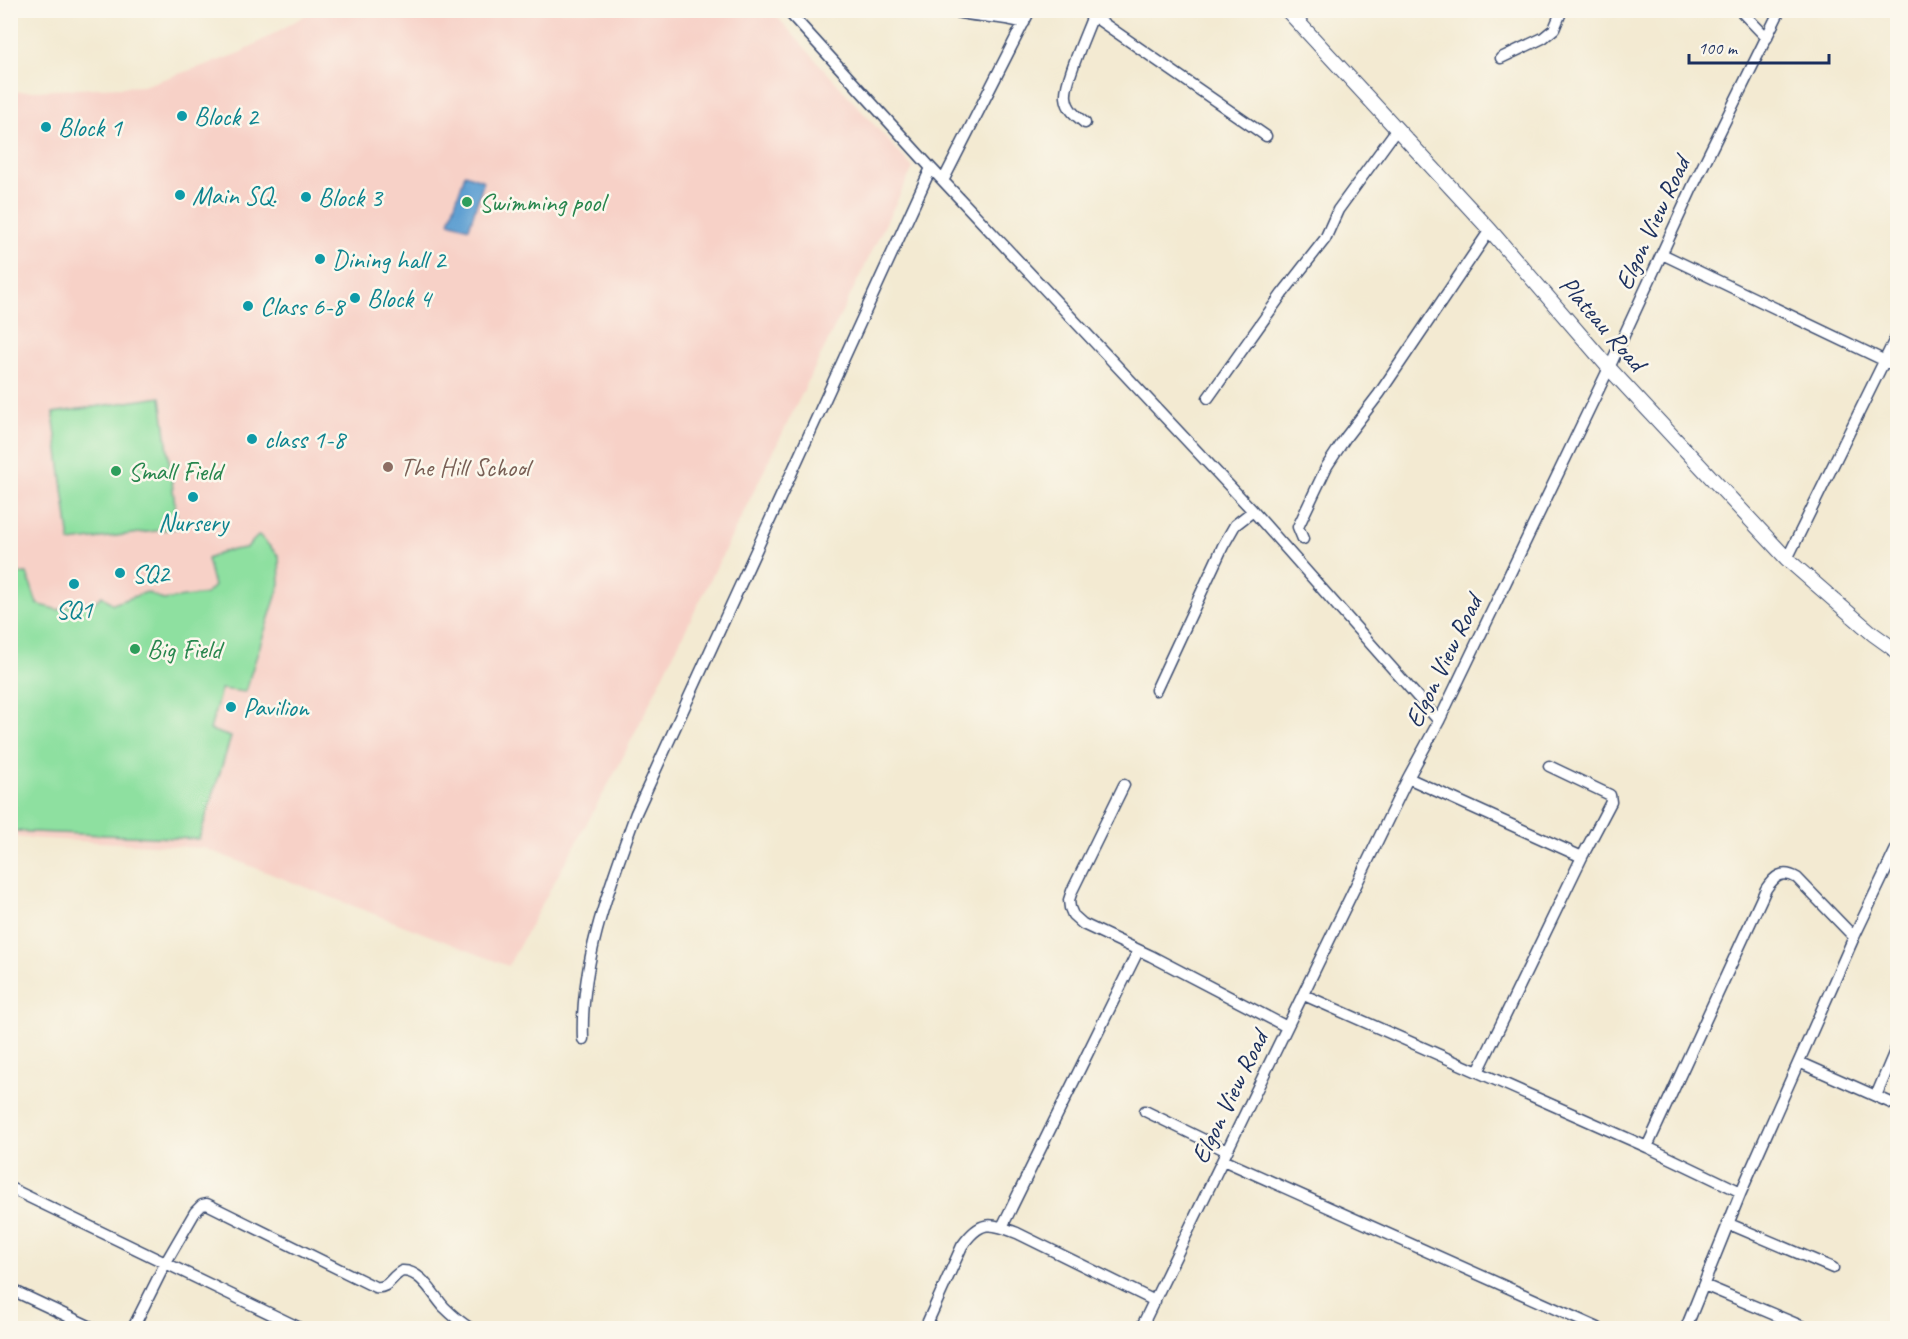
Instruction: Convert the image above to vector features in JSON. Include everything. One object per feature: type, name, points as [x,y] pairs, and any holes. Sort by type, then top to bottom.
[{"type":"street","points":[[787,10],[931,168],[944,179],[1253,512],[1439,721]]},
{"type":"street","points":[[948,10],[1024,23]]},
{"type":"street","points":[[944,179],[1030,10]]},
{"type":"street","name":"Plateau Road","points":[[1287,10],[1490,230],[1609,369],[1787,559],[1873,634],[1898,652]]},
{"type":"street","points":[[1501,58],[1544,38],[1554,29],[1562,10]]},
{"type":"street","points":[[1740,10],[1767,38]]},
{"type":"street","name":"Elgon View Road","points":[[1142,1328],[1408,778],[1439,721],[1609,369],[1692,188],[1780,10]]},
{"type":"street","points":[[1085,123],[1068,105],[1066,90],[1094,13],[1266,136]]},
{"type":"street","points":[[1208,398],[1282,294],[1325,239],[1338,210],[1397,129]]},
{"type":"street","points":[[583,1039],[582,1013],[594,947],[607,892],[636,813],[931,168]]},
{"type":"street","points":[[1303,539],[1298,527],[1327,466],[1379,394],[1490,230]]},
{"type":"street","points":[[1662,254],[1898,367]]},
{"type":"street","points":[[1787,559],[1898,333]]},
{"type":"street","points":[[1156,690],[1223,546],[1235,525],[1253,512]]},
{"type":"street","points":[[1478,1072],[1611,802],[1610,795],[1549,766]]},
{"type":"street","points":[[1408,778],[1582,857]]},
{"type":"street","points":[[1124,785],[1069,900],[1073,915],[1083,924],[1287,1027]]},
{"type":"street","points":[[1686,1329],[1741,1191],[1854,937],[1897,849]]},
{"type":"street","points":[[1647,1148],[1766,889],[1776,876],[1785,873],[1797,878],[1854,937]]},
{"type":"street","points":[[1002,1227],[1138,951]]},
{"type":"street","points":[[1304,995],[1741,1191]]},
{"type":"street","points":[[1876,1096],[1898,1044]]},
{"type":"street","points":[[1799,1062],[1898,1106]]},
{"type":"street","points":[[1145,1111],[1225,1155],[1598,1329]]},
{"type":"street","points":[[10,1188],[300,1329]]},
{"type":"street","points":[[133,1329],[166,1262],[195,1212],[202,1205],[207,1204],[375,1287],[383,1288],[389,1285],[394,1275],[402,1271],[411,1273],[432,1289],[442,1305],[470,1329]]},
{"type":"street","points":[[1727,1223],[1833,1268]]},
{"type":"street","points":[[925,1329],[962,1246],[969,1236],[986,1224],[1002,1227],[1155,1301]]},
{"type":"street","points":[[1704,1285],[1806,1329]]},
{"type":"street","points":[[10,1289],[93,1329]]},
{"type":"shaded area","name":"The Hill School","points":[[313,11],[772,11],[913,168],[619,765],[508,966],[204,848],[11,837],[11,92],[143,86],[238,54]]},
{"type":"green space","name":"Small Field","points":[[161,397],[178,528],[70,542],[53,413]]},
{"type":"green space","name":"Big Field","points":[[259,535],[279,556],[280,584],[245,692],[221,689],[210,730],[231,737],[199,839],[11,831],[11,574],[27,573],[37,604],[58,610],[80,602],[91,605],[102,596],[113,604],[147,592],[163,600],[206,594],[214,586],[207,559],[225,551],[246,548]]},
{"type":"water","name":"Swimming pool","points":[[465,174],[484,181],[469,228],[449,222]]},
{"type":"place","name":"Block 2","points":[[182,116]]},
{"type":"place","name":"Block 1","points":[[46,127]]},
{"type":"place","name":"Main SQ.","points":[[180,195]]},
{"type":"place","name":"Block 3","points":[[306,197]]},
{"type":"place","name":"Swimming pool","points":[[467,202]]},
{"type":"place","name":"Dining hall 2","points":[[320,259]]},
{"type":"place","name":"Block 4","points":[[355,298]]},
{"type":"place","name":"Class 6-8","points":[[248,306]]},
{"type":"place","name":"class 1-8","points":[[252,439]]},
{"type":"place","name":"The Hill School","points":[[388,467]]},
{"type":"place","name":"Small Field","points":[[116,471]]},
{"type":"place","name":"Nursery","points":[[193,497]]},
{"type":"place","name":"SQ2","points":[[120,573]]},
{"type":"place","name":"SQ1","points":[[74,584]]},
{"type":"place","name":"Big Field","points":[[135,649]]},
{"type":"place","name":"Pavilion","points":[[231,707]]}]
